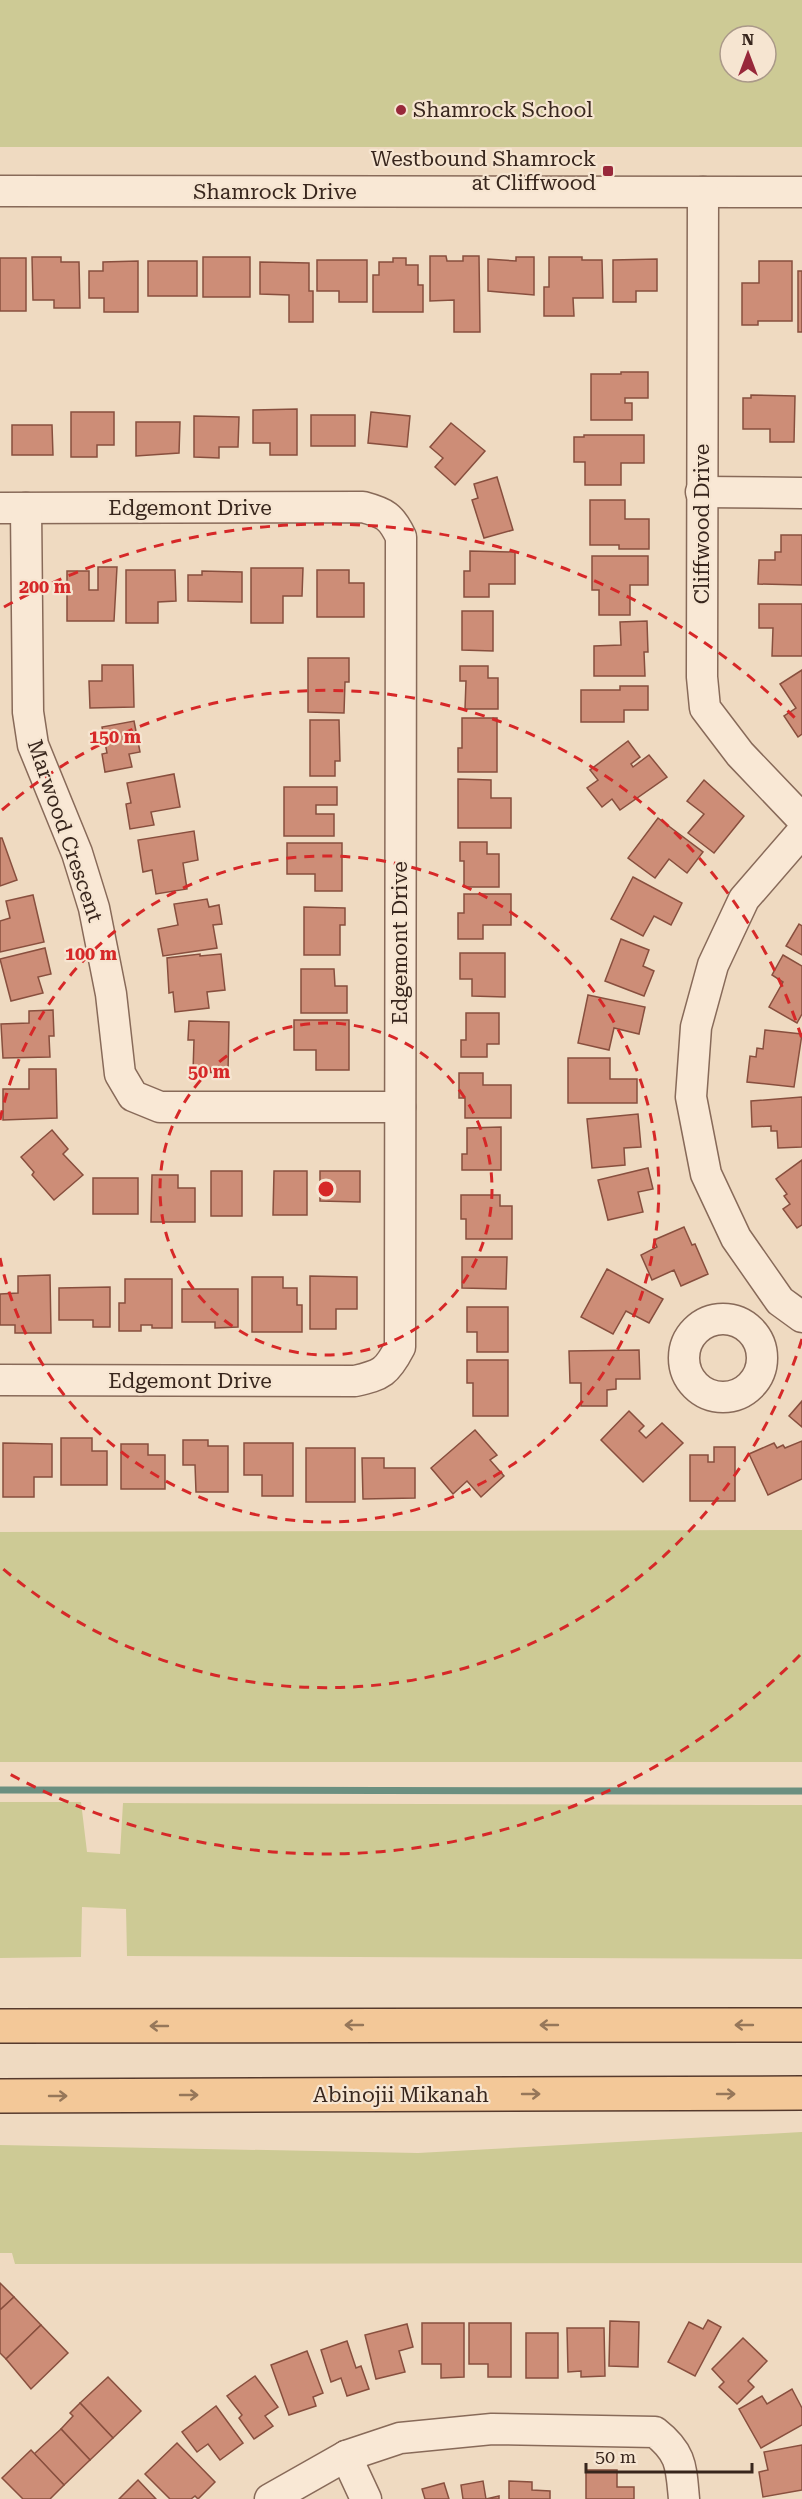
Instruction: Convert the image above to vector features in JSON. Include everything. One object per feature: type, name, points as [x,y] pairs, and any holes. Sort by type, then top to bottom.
[{"type":"main road","points":[[0,2026],[802,2025]]},
{"type":"main road","name":"Abinojii Mikanah","points":[[0,2096],[802,2093]]},
{"type":"street","name":"Shamrock Drive","points":[[0,191],[802,192]]},
{"type":"street","name":"Cliffwood Drive","points":[[703,192],[701,492],[702,677],[705,708],[740,754],[802,819]]},
{"type":"street","points":[[701,492],[802,493]]},
{"type":"street","name":"Edgemont Drive","points":[[0,1380],[355,1382],[376,1377],[390,1367],[400,1347],[401,537],[394,521],[381,512],[363,507],[13,508]]},
{"type":"street","name":"Marwood Crescent","points":[[13,508],[28,712],[33,745],[77,852],[94,908],[111,994],[120,1074],[133,1096],[160,1107],[400,1107]]},
{"type":"street","points":[[751,1330],[791,1309],[736,1238],[706,1174],[691,1097],[696,1027],[713,965],[744,900],[802,832]]},
{"type":"street","points":[[270,2499],[346,2456],[400,2438],[492,2429],[655,2432],[671,2444],[681,2466],[684,2499]]},
{"type":"street","points":[[346,2456],[366,2499]]},
{"type":"shaded area","name":"Shamrock School","points":[[0,0],[802,0],[802,147],[0,147]]},
{"type":"shaded area","points":[[802,1530],[802,1762],[0,1762],[0,1532]]},
{"type":"shaded area","points":[[0,1802],[81,1802],[87,1852],[120,1854],[123,1803],[802,1805],[802,1959],[127,1956],[126,1909],[82,1907],[81,1957],[0,1958]]},
{"type":"shaded area","points":[[802,2132],[802,2263],[15,2264],[12,2253],[0,2253],[0,2145],[418,2153]]},
{"type":"building","points":[[430,256],[446,256],[447,261],[463,261],[463,256],[479,256],[480,332],[454,332],[454,300],[430,301]]},
{"type":"building","points":[[32,257],[61,257],[61,262],[79,262],[80,308],[54,308],[54,300],[33,300]]},
{"type":"building","points":[[203,257],[250,257],[250,297],[203,297]]},
{"type":"building","points":[[516,257],[534,257],[534,295],[488,291],[488,259],[516,261]]},
{"type":"building","points":[[549,257],[582,257],[582,260],[602,260],[603,298],[573,298],[574,316],[544,316],[544,287],[549,287]]},
{"type":"building","points":[[0,258],[26,258],[26,311],[0,311]]},
{"type":"building","points":[[393,258],[406,258],[406,265],[418,265],[418,285],[423,285],[423,312],[373,312],[373,275],[379,275],[379,262],[393,262]]},
{"type":"building","points":[[657,259],[657,291],[636,291],[636,302],[613,302],[613,260]]},
{"type":"building","points":[[317,260],[367,260],[367,302],[339,302],[339,291],[317,291]]},
{"type":"building","points":[[138,261],[138,312],[104,312],[104,298],[89,298],[89,271],[103,271],[103,262]]},
{"type":"building","points":[[148,261],[197,261],[197,296],[148,296]]},
{"type":"building","points":[[759,261],[792,261],[792,321],[758,321],[758,325],[742,325],[742,283],[759,283]]},
{"type":"building","points":[[260,262],[309,263],[309,291],[313,291],[313,322],[289,322],[289,295],[260,294]]},
{"type":"building","points":[[798,271],[802,271],[802,332],[798,332]]},
{"type":"building","points":[[621,372],[648,372],[648,398],[625,398],[625,403],[632,403],[632,420],[591,420],[591,374],[621,374]]},
{"type":"building","points":[[751,395],[795,396],[794,442],[770,442],[770,429],[743,429],[743,398],[751,398]]},
{"type":"building","points":[[297,409],[297,455],[270,455],[270,443],[253,443],[253,410]]},
{"type":"building","points":[[71,412],[114,412],[114,445],[97,445],[97,457],[71,457]]},
{"type":"building","points":[[371,412],[410,416],[407,447],[368,443]]},
{"type":"building","points":[[311,415],[355,415],[355,446],[311,446]]},
{"type":"building","points":[[194,416],[239,417],[238,447],[219,447],[219,458],[194,457]]},
{"type":"building","points":[[136,422],[180,422],[179,453],[136,456]]},
{"type":"building","points":[[451,423],[485,451],[455,485],[435,467],[443,458],[430,447]]},
{"type":"building","points":[[12,425],[52,425],[53,455],[12,455]]},
{"type":"building","points":[[584,435],[644,435],[644,463],[621,463],[621,485],[585,485],[585,462],[574,462],[574,437],[584,437]]},
{"type":"building","points":[[497,477],[513,530],[484,538],[472,500],[478,498],[474,484]]},
{"type":"building","points":[[590,500],[625,500],[625,519],[649,519],[649,549],[619,549],[619,545],[590,545]]},
{"type":"building","points":[[781,535],[802,535],[802,585],[758,584],[759,560],[775,560],[775,552],[781,552]]},
{"type":"building","points":[[470,551],[515,552],[515,584],[489,584],[489,597],[464,597],[464,571],[470,571]]},
{"type":"building","points":[[592,556],[648,556],[648,585],[630,585],[630,615],[599,615],[599,590],[592,590]]},
{"type":"building","points":[[98,567],[117,567],[114,621],[67,621],[67,571],[89,571],[89,590],[98,590]]},
{"type":"building","points":[[251,568],[303,568],[302,596],[283,596],[283,623],[251,623]]},
{"type":"building","points":[[126,570],[175,570],[176,601],[158,602],[158,623],[126,623]]},
{"type":"building","points":[[317,570],[349,570],[349,583],[364,583],[364,617],[317,617]]},
{"type":"building","points":[[202,571],[242,572],[242,602],[188,601],[188,575],[202,575]]},
{"type":"building","points":[[759,604],[802,604],[802,656],[772,656],[773,628],[759,628]]},
{"type":"building","points":[[462,611],[493,611],[493,651],[462,650]]},
{"type":"building","points":[[647,621],[648,652],[644,652],[645,676],[594,676],[594,646],[621,645],[620,622]]},
{"type":"building","points":[[308,658],[349,658],[349,682],[345,682],[344,713],[308,712]]},
{"type":"building","points":[[102,665],[133,665],[134,707],[90,708],[89,681],[102,681]]},
{"type":"building","points":[[460,666],[488,666],[488,678],[498,678],[498,709],[465,709],[466,681],[460,681]]},
{"type":"building","points":[[802,670],[802,734],[798,737],[784,716],[796,708],[780,684]]},
{"type":"building","points":[[620,686],[648,686],[648,710],[624,710],[624,722],[581,722],[581,690],[620,690]]},
{"type":"building","points":[[462,718],[497,718],[497,772],[458,772],[458,748],[462,748]]},
{"type":"building","points":[[310,720],[339,720],[340,761],[335,761],[335,776],[310,776]]},
{"type":"building","points":[[134,721],[140,752],[129,754],[132,767],[105,772],[102,754],[107,753],[102,727]]},
{"type":"building","points":[[628,741],[640,757],[631,764],[633,767],[649,755],[667,777],[620,810],[612,799],[602,807],[587,788],[598,780],[590,770]]},
{"type":"building","points":[[174,774],[180,807],[151,812],[154,825],[130,829],[126,804],[131,803],[127,783]]},
{"type":"building","points":[[458,779],[491,780],[491,798],[511,798],[511,828],[458,828]]},
{"type":"building","points":[[704,780],[744,816],[714,853],[688,833],[704,814],[687,801]]},
{"type":"building","points":[[284,787],[337,787],[337,805],[316,805],[316,814],[334,814],[334,836],[284,836]]},
{"type":"building","points":[[658,818],[703,852],[687,873],[669,859],[655,878],[628,858]]},
{"type":"building","points":[[194,831],[198,860],[183,863],[187,889],[156,894],[152,870],[143,872],[138,840]]},
{"type":"building","points":[[0,838],[2,838],[17,880],[0,886]]},
{"type":"building","points":[[460,842],[487,842],[487,854],[499,854],[499,887],[464,887],[464,861],[460,861]]},
{"type":"building","points":[[287,843],[342,843],[342,891],[315,891],[315,874],[287,874]]},
{"type":"building","points":[[633,877],[682,903],[671,925],[654,916],[643,936],[611,919]]},
{"type":"building","points":[[464,894],[511,894],[511,925],[483,925],[483,939],[458,939],[458,913],[464,913]]},
{"type":"building","points":[[33,895],[44,942],[0,952],[0,921],[10,918],[6,901]]},
{"type":"building","points":[[207,899],[209,907],[219,905],[222,924],[213,925],[217,948],[163,956],[158,929],[178,925],[174,904]]},
{"type":"building","points":[[304,907],[345,908],[345,925],[340,925],[340,955],[304,955]]},
{"type":"building","points":[[799,924],[802,926],[802,955],[786,946]]},
{"type":"building","points":[[621,939],[649,950],[643,966],[654,971],[644,996],[605,981]]},
{"type":"building","points":[[45,948],[51,974],[38,977],[43,993],[11,1001],[0,959]]},
{"type":"building","points":[[460,953],[505,953],[505,997],[472,996],[472,979],[460,979]]},
{"type":"building","points":[[200,954],[200,956],[221,954],[225,990],[207,992],[209,1008],[175,1012],[173,992],[169,993],[167,958]]},
{"type":"building","points":[[783,955],[802,966],[802,1014],[797,1023],[769,1007],[783,982],[772,975]]},
{"type":"building","points":[[301,969],[334,969],[335,986],[347,986],[347,1013],[301,1013]]},
{"type":"building","points":[[588,995],[645,1007],[639,1034],[614,1028],[609,1050],[578,1043]]},
{"type":"building","points":[[53,1010],[54,1036],[49,1036],[50,1057],[3,1058],[1,1024],[29,1023],[29,1011]]},
{"type":"building","points":[[466,1013],[499,1013],[499,1044],[487,1044],[487,1057],[461,1057],[461,1040],[466,1040]]},
{"type":"building","points":[[294,1020],[349,1020],[349,1070],[316,1070],[316,1050],[294,1050]]},
{"type":"building","points":[[189,1021],[229,1022],[228,1073],[193,1072],[194,1040],[188,1040]]},
{"type":"building","points":[[765,1030],[802,1034],[794,1087],[747,1082],[750,1056],[756,1057],[757,1048],[763,1049]]},
{"type":"building","points":[[568,1058],[610,1058],[610,1079],[637,1079],[637,1103],[568,1103]]},
{"type":"building","points":[[29,1069],[56,1069],[57,1118],[3,1120],[3,1089],[29,1089]]},
{"type":"building","points":[[459,1073],[483,1073],[483,1085],[511,1085],[511,1118],[465,1118],[465,1098],[459,1098]]},
{"type":"building","points":[[802,1097],[802,1147],[778,1148],[777,1131],[771,1131],[771,1126],[752,1127],[751,1101]]},
{"type":"building","points":[[638,1114],[641,1147],[624,1148],[625,1165],[592,1168],[587,1119]]},
{"type":"building","points":[[501,1127],[501,1170],[462,1170],[462,1154],[467,1154],[467,1128]]},
{"type":"building","points":[[52,1130],[68,1149],[63,1154],[83,1175],[54,1200],[32,1175],[34,1172],[21,1157]]},
{"type":"building","points":[[802,1160],[802,1225],[797,1228],[783,1209],[790,1204],[784,1196],[787,1194],[776,1179]]},
{"type":"building","points":[[648,1168],[653,1189],[638,1192],[643,1212],[608,1220],[598,1180]]},
{"type":"building","points":[[211,1171],[242,1171],[242,1216],[211,1216]]},
{"type":"building","points":[[274,1171],[307,1171],[307,1215],[273,1215]]},
{"type":"building","points":[[320,1171],[360,1171],[360,1202],[320,1201]]},
{"type":"building","points":[[152,1175],[178,1175],[178,1188],[195,1188],[195,1222],[151,1222]]},
{"type":"building","points":[[93,1178],[138,1178],[138,1214],[93,1214]]},
{"type":"building","points":[[461,1195],[500,1195],[500,1206],[512,1206],[512,1239],[466,1239],[466,1219],[461,1219]]},
{"type":"building","points":[[684,1227],[692,1245],[695,1244],[708,1274],[681,1286],[674,1270],[652,1280],[641,1255],[657,1247],[654,1240]]},
{"type":"building","points":[[462,1257],[507,1257],[506,1289],[462,1288]]},
{"type":"building","points":[[607,1269],[663,1299],[649,1323],[626,1311],[613,1334],[581,1317]]},
{"type":"building","points":[[50,1275],[51,1333],[15,1333],[15,1325],[0,1325],[0,1294],[18,1293],[18,1276]]},
{"type":"building","points":[[310,1276],[357,1277],[357,1309],[336,1309],[336,1329],[310,1329]]},
{"type":"building","points":[[252,1277],[283,1277],[283,1288],[297,1288],[297,1305],[302,1305],[302,1332],[252,1332]]},
{"type":"building","points":[[125,1279],[172,1279],[172,1328],[152,1328],[152,1325],[141,1325],[141,1331],[119,1331],[119,1303],[125,1303]]},
{"type":"building","points":[[110,1287],[110,1327],[93,1327],[93,1320],[59,1320],[59,1288]]},
{"type":"building","points":[[182,1289],[238,1289],[238,1327],[215,1328],[215,1322],[182,1322]]},
{"type":"building","points":[[467,1307],[508,1307],[508,1352],[477,1352],[477,1332],[467,1332]]},
{"type":"building","points":[[639,1350],[640,1379],[616,1379],[616,1389],[607,1390],[607,1406],[581,1406],[581,1383],[570,1383],[569,1351]]},
{"type":"building","points":[[467,1360],[508,1360],[508,1416],[473,1416],[473,1383],[467,1383]]},
{"type":"building","points":[[802,1401],[802,1427],[789,1416]]},
{"type":"building","points":[[629,1411],[644,1426],[639,1431],[646,1438],[662,1423],[683,1443],[643,1482],[601,1440]]},
{"type":"building","points":[[475,1430],[497,1455],[490,1460],[504,1476],[481,1497],[467,1481],[453,1494],[431,1468]]},
{"type":"building","points":[[61,1438],[92,1438],[92,1451],[107,1451],[107,1485],[61,1485]]},
{"type":"building","points":[[183,1440],[208,1440],[208,1446],[228,1446],[228,1492],[196,1492],[195,1465],[183,1465]]},
{"type":"building","points":[[802,1441],[802,1479],[768,1495],[749,1454],[774,1443],[777,1448],[783,1445],[785,1448]]},
{"type":"building","points":[[3,1443],[52,1444],[52,1477],[34,1477],[34,1497],[3,1497]]},
{"type":"building","points":[[244,1443],[293,1443],[293,1496],[262,1496],[262,1475],[244,1475]]},
{"type":"building","points":[[121,1444],[148,1444],[148,1455],[165,1455],[165,1489],[121,1489]]},
{"type":"building","points":[[714,1447],[735,1447],[735,1501],[690,1501],[690,1455],[708,1455],[708,1462],[714,1462]]},
{"type":"building","points":[[306,1448],[355,1448],[355,1502],[306,1502]]},
{"type":"building","points":[[362,1458],[384,1458],[384,1468],[415,1468],[415,1498],[363,1499]]},
{"type":"building","points":[[0,2283],[14,2297],[0,2310]]},
{"type":"building","points":[[14,2297],[41,2325],[6,2359],[0,2353],[0,2310]]},
{"type":"building","points":[[708,2320],[721,2327],[695,2376],[668,2362],[689,2322],[703,2329]]},
{"type":"building","points":[[610,2321],[639,2322],[638,2367],[609,2366]]},
{"type":"building","points":[[422,2323],[464,2323],[464,2377],[441,2378],[441,2364],[422,2364]]},
{"type":"building","points":[[469,2323],[511,2323],[511,2377],[488,2377],[488,2364],[469,2364]]},
{"type":"building","points":[[407,2324],[413,2347],[399,2351],[405,2372],[376,2379],[365,2335]]},
{"type":"building","points":[[41,2325],[68,2353],[31,2389],[6,2359]]},
{"type":"building","points":[[567,2328],[604,2328],[605,2376],[581,2377],[581,2371],[568,2372]]},
{"type":"building","points":[[526,2333],[558,2333],[558,2378],[526,2378]]},
{"type":"building","points":[[743,2338],[767,2361],[748,2381],[754,2387],[737,2404],[719,2387],[724,2382],[712,2369]]},
{"type":"building","points":[[347,2341],[356,2368],[361,2366],[369,2389],[347,2396],[341,2378],[331,2382],[321,2350]]},
{"type":"building","points":[[307,2351],[323,2393],[313,2397],[316,2406],[289,2415],[271,2365]]},
{"type":"building","points":[[255,2376],[278,2407],[265,2416],[273,2426],[254,2439],[239,2418],[242,2415],[227,2396]]},
{"type":"building","points":[[108,2377],[141,2411],[113,2438],[80,2403]]},
{"type":"building","points":[[792,2389],[802,2408],[802,2425],[761,2448],[739,2409],[762,2396],[767,2404]]},
{"type":"building","points":[[80,2403],[113,2438],[90,2460],[61,2429],[73,2416],[70,2413]]},
{"type":"building","points":[[216,2406],[243,2443],[220,2460],[208,2444],[197,2452],[182,2432]]},
{"type":"building","points":[[61,2429],[90,2460],[64,2485],[34,2454]]},
{"type":"building","points":[[177,2443],[215,2482],[198,2499],[195,2496],[191,2499],[170,2499],[145,2474]]},
{"type":"building","points":[[802,2445],[802,2490],[763,2497],[759,2472],[768,2470],[764,2452]]},
{"type":"building","points":[[31,2450],[64,2485],[50,2499],[23,2499],[2,2478]]},
{"type":"building","points":[[586,2470],[617,2470],[617,2487],[634,2487],[634,2499],[586,2499]]},
{"type":"building","points":[[138,2480],[156,2499],[119,2499]]},
{"type":"building","points":[[483,2481],[486,2499],[463,2499],[461,2485]]},
{"type":"building","points":[[509,2481],[532,2482],[532,2490],[550,2491],[550,2499],[509,2499]]},
{"type":"building","points":[[444,2483],[449,2499],[425,2499],[422,2489]]},
{"type":"waterway","points":[[0,1790],[802,1791]]},
{"type":"place","name":"Shamrock School","points":[[401,110]]},
{"type":"place","name":"Westbound Shamrock at Cliffwood","points":[[608,171]]}]
